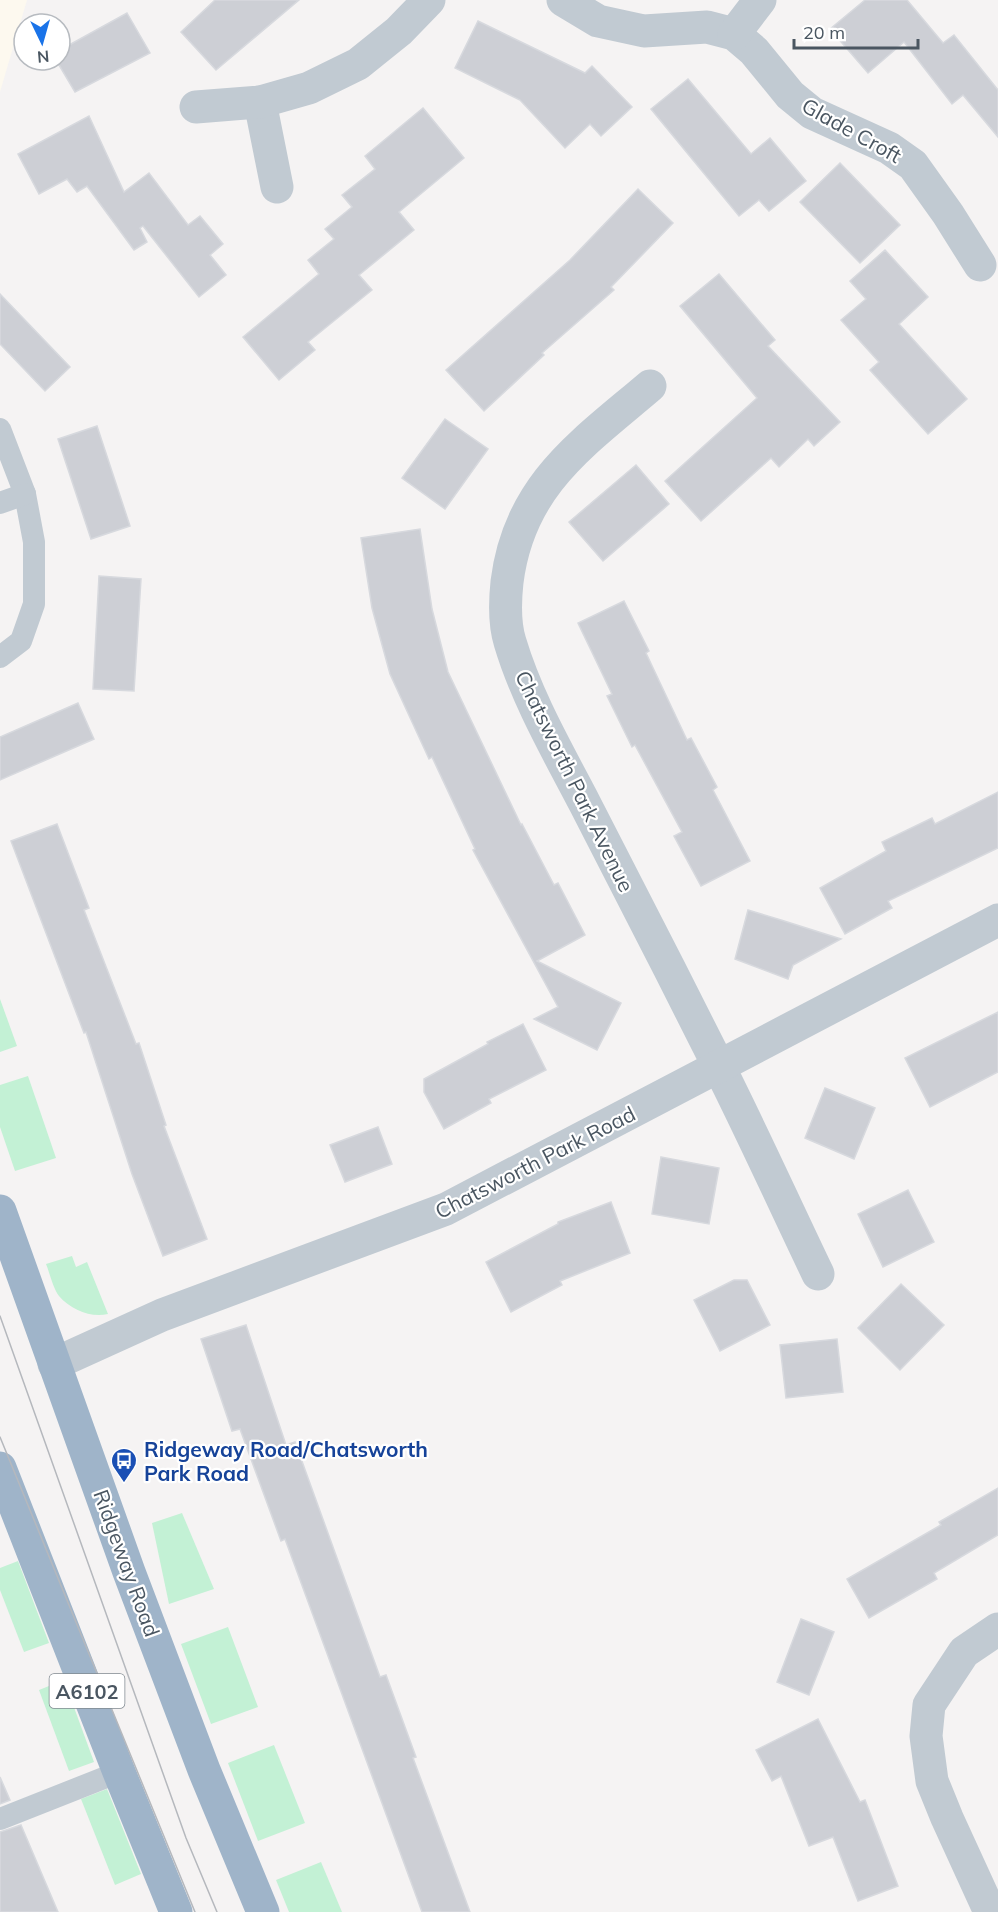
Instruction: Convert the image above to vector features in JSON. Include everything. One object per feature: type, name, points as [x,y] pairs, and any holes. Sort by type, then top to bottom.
[{"type":"highway","name":"Ridgeway Road","points":[[0,1210],[54,1364],[200,1759],[263,1912]]},
{"type":"highway","name":"A6102","points":[[0,1468],[176,1912]]},
{"type":"street","points":[[196,107],[260,102],[309,88],[358,64],[399,31],[429,0]]},
{"type":"street","name":"Glade Croft","points":[[563,0],[598,21],[644,31],[707,27],[734,34],[754,51],[790,94],[812,113],[889,148],[913,165],[948,214],[980,265]]},
{"type":"street","points":[[734,34],[760,0]]},
{"type":"street","points":[[260,102],[277,187]]},
{"type":"street","name":"Chatsworth Park Avenue","points":[[650,386],[569,456],[550,476],[537,496],[525,519],[511,562],[506,620],[512,650],[535,707],[720,1067],[818,1274]]},
{"type":"street","name":"Chatsworth Park Road","points":[[54,1364],[162,1315],[446,1209],[998,920]]},
{"type":"street","points":[[990,1912],[932,1782],[926,1736],[929,1705],[964,1652],[998,1629]]},
{"type":"lane","points":[[0,429],[25,494],[34,542],[34,604],[21,641],[0,657]]},
{"type":"lane","points":[[0,503],[25,494]]},
{"type":"lane","points":[[0,1819],[119,1772]]},
{"type":"shaded area","points":[[0,0],[27,0],[23,12],[12,12],[12,51],[0,92]]},
{"type":"green space","points":[[0,999],[17,1046],[0,1052]]},
{"type":"green space","points":[[28,1076],[56,1158],[15,1171],[0,1127],[0,1085]]},
{"type":"green space","points":[[72,1256],[76,1267],[87,1262],[108,1314],[95,1315],[82,1312],[69,1305],[57,1293],[46,1264]]},
{"type":"green space","points":[[182,1513],[214,1589],[169,1604],[152,1523]]},
{"type":"green space","points":[[18,1561],[49,1643],[24,1652],[0,1590],[0,1568]]},
{"type":"green space","points":[[228,1627],[258,1707],[211,1724],[181,1644]]},
{"type":"green space","points":[[64,1680],[94,1762],[69,1771],[39,1690]]},
{"type":"green space","points":[[274,1745],[305,1823],[258,1841],[228,1763]]},
{"type":"green space","points":[[107,1789],[141,1874],[115,1885],[81,1799]]},
{"type":"green space","points":[[321,1862],[342,1912],[289,1912],[276,1880]]},
{"type":"building","points":[[215,0],[299,0],[216,70],[181,32]]},
{"type":"building","points":[[865,0],[907,0],[943,43],[954,35],[998,90],[998,137],[963,95],[952,104],[904,42],[868,73],[830,29]]},
{"type":"building","points":[[127,13],[150,53],[75,92],[63,72],[72,72],[72,43]]},
{"type":"building","points":[[478,21],[585,73],[592,66],[632,107],[601,136],[590,124],[565,148],[520,100],[455,68]]},
{"type":"building","points":[[688,79],[751,154],[770,138],[806,181],[769,211],[759,200],[739,216],[651,109]]},
{"type":"building","points":[[423,108],[464,158],[399,212],[414,230],[359,275],[372,290],[308,342],[315,350],[279,380],[243,337],[319,274],[308,260],[334,239],[325,229],[352,207],[342,195],[375,169],[365,156]]},
{"type":"building","points":[[89,116],[124,192],[149,173],[188,225],[200,216],[223,244],[210,255],[226,275],[199,297],[143,226],[140,228],[147,242],[134,250],[87,186],[77,192],[67,179],[39,194],[18,154]]},
{"type":"building","points":[[840,163],[900,225],[860,263],[800,202]]},
{"type":"building","points":[[638,189],[673,223],[611,287],[614,290],[542,353],[544,355],[484,411],[446,370],[570,260]]},
{"type":"building","points":[[885,250],[928,297],[899,324],[967,399],[928,434],[870,370],[879,362],[841,320],[866,299],[850,281]]},
{"type":"building","points":[[719,274],[775,340],[768,346],[840,422],[814,446],[808,439],[779,467],[771,458],[701,521],[665,481],[757,398],[680,306]]},
{"type":"building","points":[[0,294],[70,367],[45,391],[0,344]]},
{"type":"building","points":[[445,419],[488,449],[445,509],[402,478]]},
{"type":"building","points":[[97,426],[130,526],[91,539],[58,439]]},
{"type":"building","points":[[636,465],[669,504],[603,561],[569,522]]},
{"type":"building","points":[[420,529],[432,609],[448,672],[521,825],[554,885],[558,883],[585,935],[537,961],[621,1003],[597,1050],[534,1019],[558,1007],[473,850],[475,849],[432,757],[429,759],[390,674],[372,608],[361,538]]},
{"type":"building","points":[[99,576],[141,579],[134,691],[93,689]]},
{"type":"building","points":[[624,601],[649,651],[646,653],[687,740],[691,738],[717,787],[713,790],[750,861],[701,886],[674,836],[682,832],[635,745],[632,747],[607,696],[612,694],[578,623]]},
{"type":"building","points":[[78,703],[94,739],[0,780],[0,737]]},
{"type":"building","points":[[998,792],[998,848],[888,901],[892,908],[845,934],[820,888],[886,851],[882,842],[932,818],[935,824]]},
{"type":"building","points":[[57,824],[89,908],[84,910],[136,1044],[139,1043],[166,1125],[164,1126],[207,1239],[163,1256],[132,1174],[86,1032],[84,1033],[11,841]]},
{"type":"building","points":[[748,910],[841,939],[793,965],[788,979],[735,959]]},
{"type":"building","points":[[998,1012],[998,1072],[930,1107],[905,1058]]},
{"type":"building","points":[[523,1024],[546,1070],[489,1099],[491,1103],[444,1129],[424,1092],[424,1079]]},
{"type":"building","points":[[825,1088],[875,1108],[854,1159],[805,1138]]},
{"type":"building","points":[[378,1127],[392,1164],[345,1182],[330,1145]]},
{"type":"building","points":[[661,1157],[719,1168],[709,1224],[652,1214]]},
{"type":"building","points":[[908,1190],[934,1242],[883,1267],[858,1214]]},
{"type":"building","points":[[611,1202],[630,1253],[560,1281],[562,1285],[511,1312],[486,1262],[558,1222]]},
{"type":"building","points":[[734,1280],[747,1280],[770,1325],[720,1351],[694,1300]]},
{"type":"building","points":[[901,1284],[944,1325],[900,1370],[858,1328]]},
{"type":"building","points":[[246,1325],[286,1445],[295,1442],[380,1677],[386,1675],[416,1757],[413,1758],[470,1912],[422,1912],[285,1539],[281,1541],[240,1429],[232,1431],[201,1339]]},
{"type":"building","points":[[837,1339],[843,1392],[786,1398],[780,1345]]},
{"type":"building","points":[[998,1488],[998,1535],[934,1573],[937,1579],[869,1618],[847,1579],[941,1525],[939,1522]]},
{"type":"building","points":[[801,1619],[834,1632],[809,1695],[777,1682]]},
{"type":"building","points":[[818,1719],[860,1802],[865,1800],[898,1886],[858,1901],[833,1837],[809,1846],[781,1776],[772,1781],[756,1750]]},
{"type":"building","points":[[0,1777],[10,1800],[0,1804]]},
{"type":"building","points":[[21,1825],[58,1912],[0,1912],[0,1832]]},
{"type":"tram line","points":[[0,1316],[186,1838],[217,1912]]},
{"type":"tram line","points":[[0,1437],[195,1912]]},
{"type":"place","name":"Ridgeway Road/Chatsworth Park Road","points":[[124,1484]]}]
